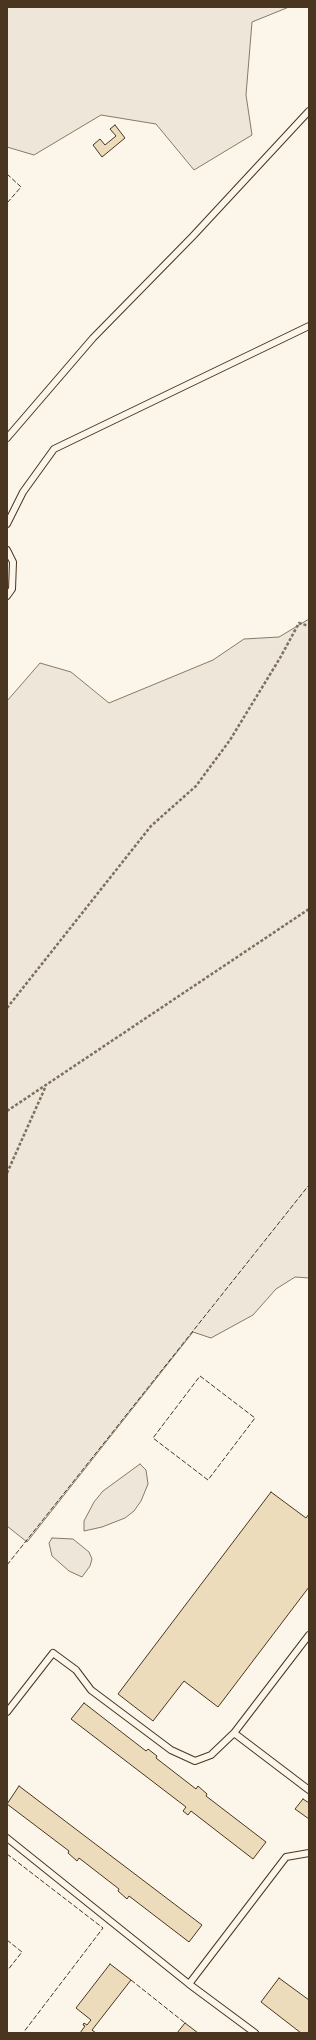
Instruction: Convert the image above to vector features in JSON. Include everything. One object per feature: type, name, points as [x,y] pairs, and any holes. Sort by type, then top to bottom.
[{"type":"lane","points":[[7,438],[93,338],[193,236],[309,111]]},
{"type":"lane","points":[[7,524],[24,492],[54,449],[309,326]]},
{"type":"lane","points":[[7,550],[13,562],[12,589],[7,596]]},
{"type":"lane","points":[[7,1712],[53,1653],[76,1670],[91,1690],[171,1750],[195,1762],[211,1755],[234,1733],[309,1635]]},
{"type":"lane","points":[[234,1733],[309,1790]]},
{"type":"lane","points":[[7,1838],[189,1984],[255,2033]]},
{"type":"lane","points":[[189,1984],[286,1857],[309,1853]]},
{"type":"path","points":[[7,1008],[151,826],[196,786],[230,740],[280,658],[299,623],[309,626]]},
{"type":"path","points":[[7,1111],[309,909]]},
{"type":"path","points":[[7,1173],[45,1086]]},
{"type":"shaded area","points":[[7,7],[289,7],[252,22],[246,95],[252,135],[194,170],[156,124],[101,115],[34,155],[7,147]]},
{"type":"shaded area","points":[[309,619],[309,1278],[295,1277],[276,1289],[253,1315],[211,1338],[193,1332],[27,1542],[7,1526],[7,701],[40,663],[71,672],[109,703],[213,660],[244,639],[279,637]]},
{"type":"shaded area","points":[[140,1464],[146,1470],[148,1484],[141,1501],[134,1511],[125,1518],[102,1527],[84,1531],[84,1521],[94,1502],[103,1491]]},
{"type":"shaded area","points":[[52,1538],[73,1539],[89,1552],[92,1559],[90,1566],[82,1577],[69,1571],[52,1556],[49,1543]]},
{"type":"building","points":[[115,125],[125,138],[102,157],[93,145],[100,139],[105,145],[116,136],[110,129]]},
{"type":"building","points":[[271,1492],[306,1518],[309,1514],[309,1587],[218,1707],[184,1681],[153,1721],[118,1694]]},
{"type":"building","points":[[84,1703],[146,1751],[148,1749],[157,1756],[156,1758],[196,1789],[198,1786],[207,1794],[206,1796],[266,1842],[253,1859],[191,1811],[188,1815],[183,1811],[186,1807],[71,1719]]},
{"type":"building","points":[[19,1786],[202,1925],[189,1942],[129,1896],[127,1899],[118,1891],[119,1889],[79,1858],[77,1861],[68,1853],[69,1851],[7,1804]]},
{"type":"building","points":[[303,1799],[309,1803],[309,1819],[295,1809]]},
{"type":"building","points":[[110,1964],[131,1980],[92,2030],[96,2033],[80,2033],[85,2026],[83,2025],[84,2023],[87,2025],[91,2020],[76,2008]]},
{"type":"building","points":[[279,1978],[309,2000],[309,2033],[301,2033],[261,2002]]},
{"type":"building","points":[[185,2023],[198,2033],[177,2033]]},
{"type":"fence","points":[[7,174],[21,187],[7,203]]},
{"type":"fence","points":[[7,1565],[309,1185]]},
{"type":"fence","points":[[200,1376],[255,1418],[208,1480],[153,1438],[200,1376]]},
{"type":"fence","points":[[7,1854],[103,1928],[23,2033]]},
{"type":"fence","points":[[7,1940],[22,1952],[7,1971]]},
{"type":"fence","points":[[131,1980],[185,2023]]}]
